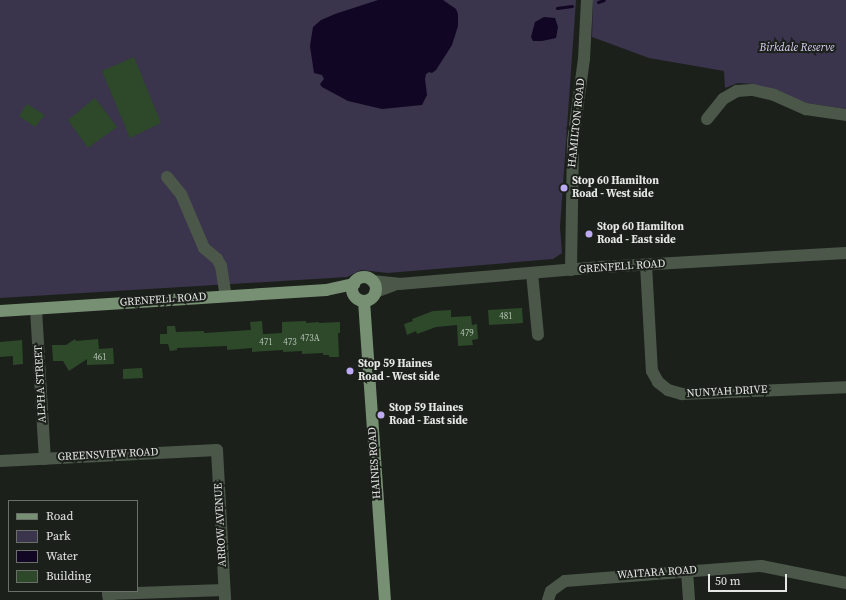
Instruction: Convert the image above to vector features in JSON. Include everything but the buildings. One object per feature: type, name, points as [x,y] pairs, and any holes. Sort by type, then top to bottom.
[{"type":"main road","points":[[364,278],[374,286],[372,298],[357,294],[357,280],[364,278]]},
{"type":"main road","name":"GRENFELL ROAD","points":[[0,311],[326,290],[357,294]]},
{"type":"main road","name":"HAINES ROAD","points":[[357,294],[385,600]]},
{"type":"street","name":"HAMILTON ROAD","points":[[571,270],[573,141],[584,59],[587,0]]},
{"type":"street","points":[[707,119],[723,98],[737,91],[753,90],[774,95],[806,109],[846,115]]},
{"type":"street","points":[[167,177],[181,194],[204,248],[221,266],[226,296]]},
{"type":"street","name":"GRENFELL ROAD","points":[[374,286],[571,270],[846,252]]},
{"type":"street","name":"NUNYAH DRIVE","points":[[646,265],[652,371],[658,382],[668,390],[682,394],[846,387]]},
{"type":"street","points":[[532,273],[538,335]]},
{"type":"street","name":"ALPHA STREET","points":[[36,309],[45,459]]},
{"type":"street","name":"GREENSVIEW ROAD","points":[[0,461],[217,450]]},
{"type":"street","name":"ARROW AVENUE","points":[[217,450],[225,595]]},
{"type":"street","name":"WAITARA ROAD","points":[[548,600],[551,591],[564,581],[761,566],[846,582]]},
{"type":"street","points":[[686,571],[688,600]]},
{"type":"street","points":[[108,600],[108,594],[225,595]]},
{"type":"green space","points":[[0,0],[576,0],[560,227],[562,253],[553,259],[388,273],[361,270],[347,277],[0,298]]},
{"type":"green space","name":"Birkdale Reserve","points":[[593,0],[846,0],[846,109],[807,103],[753,84],[738,83],[725,88],[724,71],[649,58],[592,37]]},
{"type":"water","points":[[378,0],[443,0],[456,9],[458,14],[458,26],[452,45],[436,70],[432,73],[429,72],[426,74],[425,79],[427,95],[422,105],[382,109],[348,101],[322,87],[320,84],[324,79],[322,75],[314,73],[310,46],[313,27],[321,20],[335,14]]},
{"type":"water","points":[[544,17],[555,18],[558,27],[556,38],[533,41],[531,37],[535,22]]},
{"type":"waterway","points":[[598,2],[604,0]]},
{"type":"waterway","points":[[557,8],[572,6]]},
{"type":"place","name":"Stop 60 Hamilton Road - West side","points":[[564,188]]},
{"type":"place","name":"Stop 60 Hamilton Road - East side","points":[[589,234]]},
{"type":"place","name":"Stop 59 Haines Road - West side","points":[[350,371]]},
{"type":"place","name":"Stop 59 Haines Road - East side","points":[[381,415]]}]
